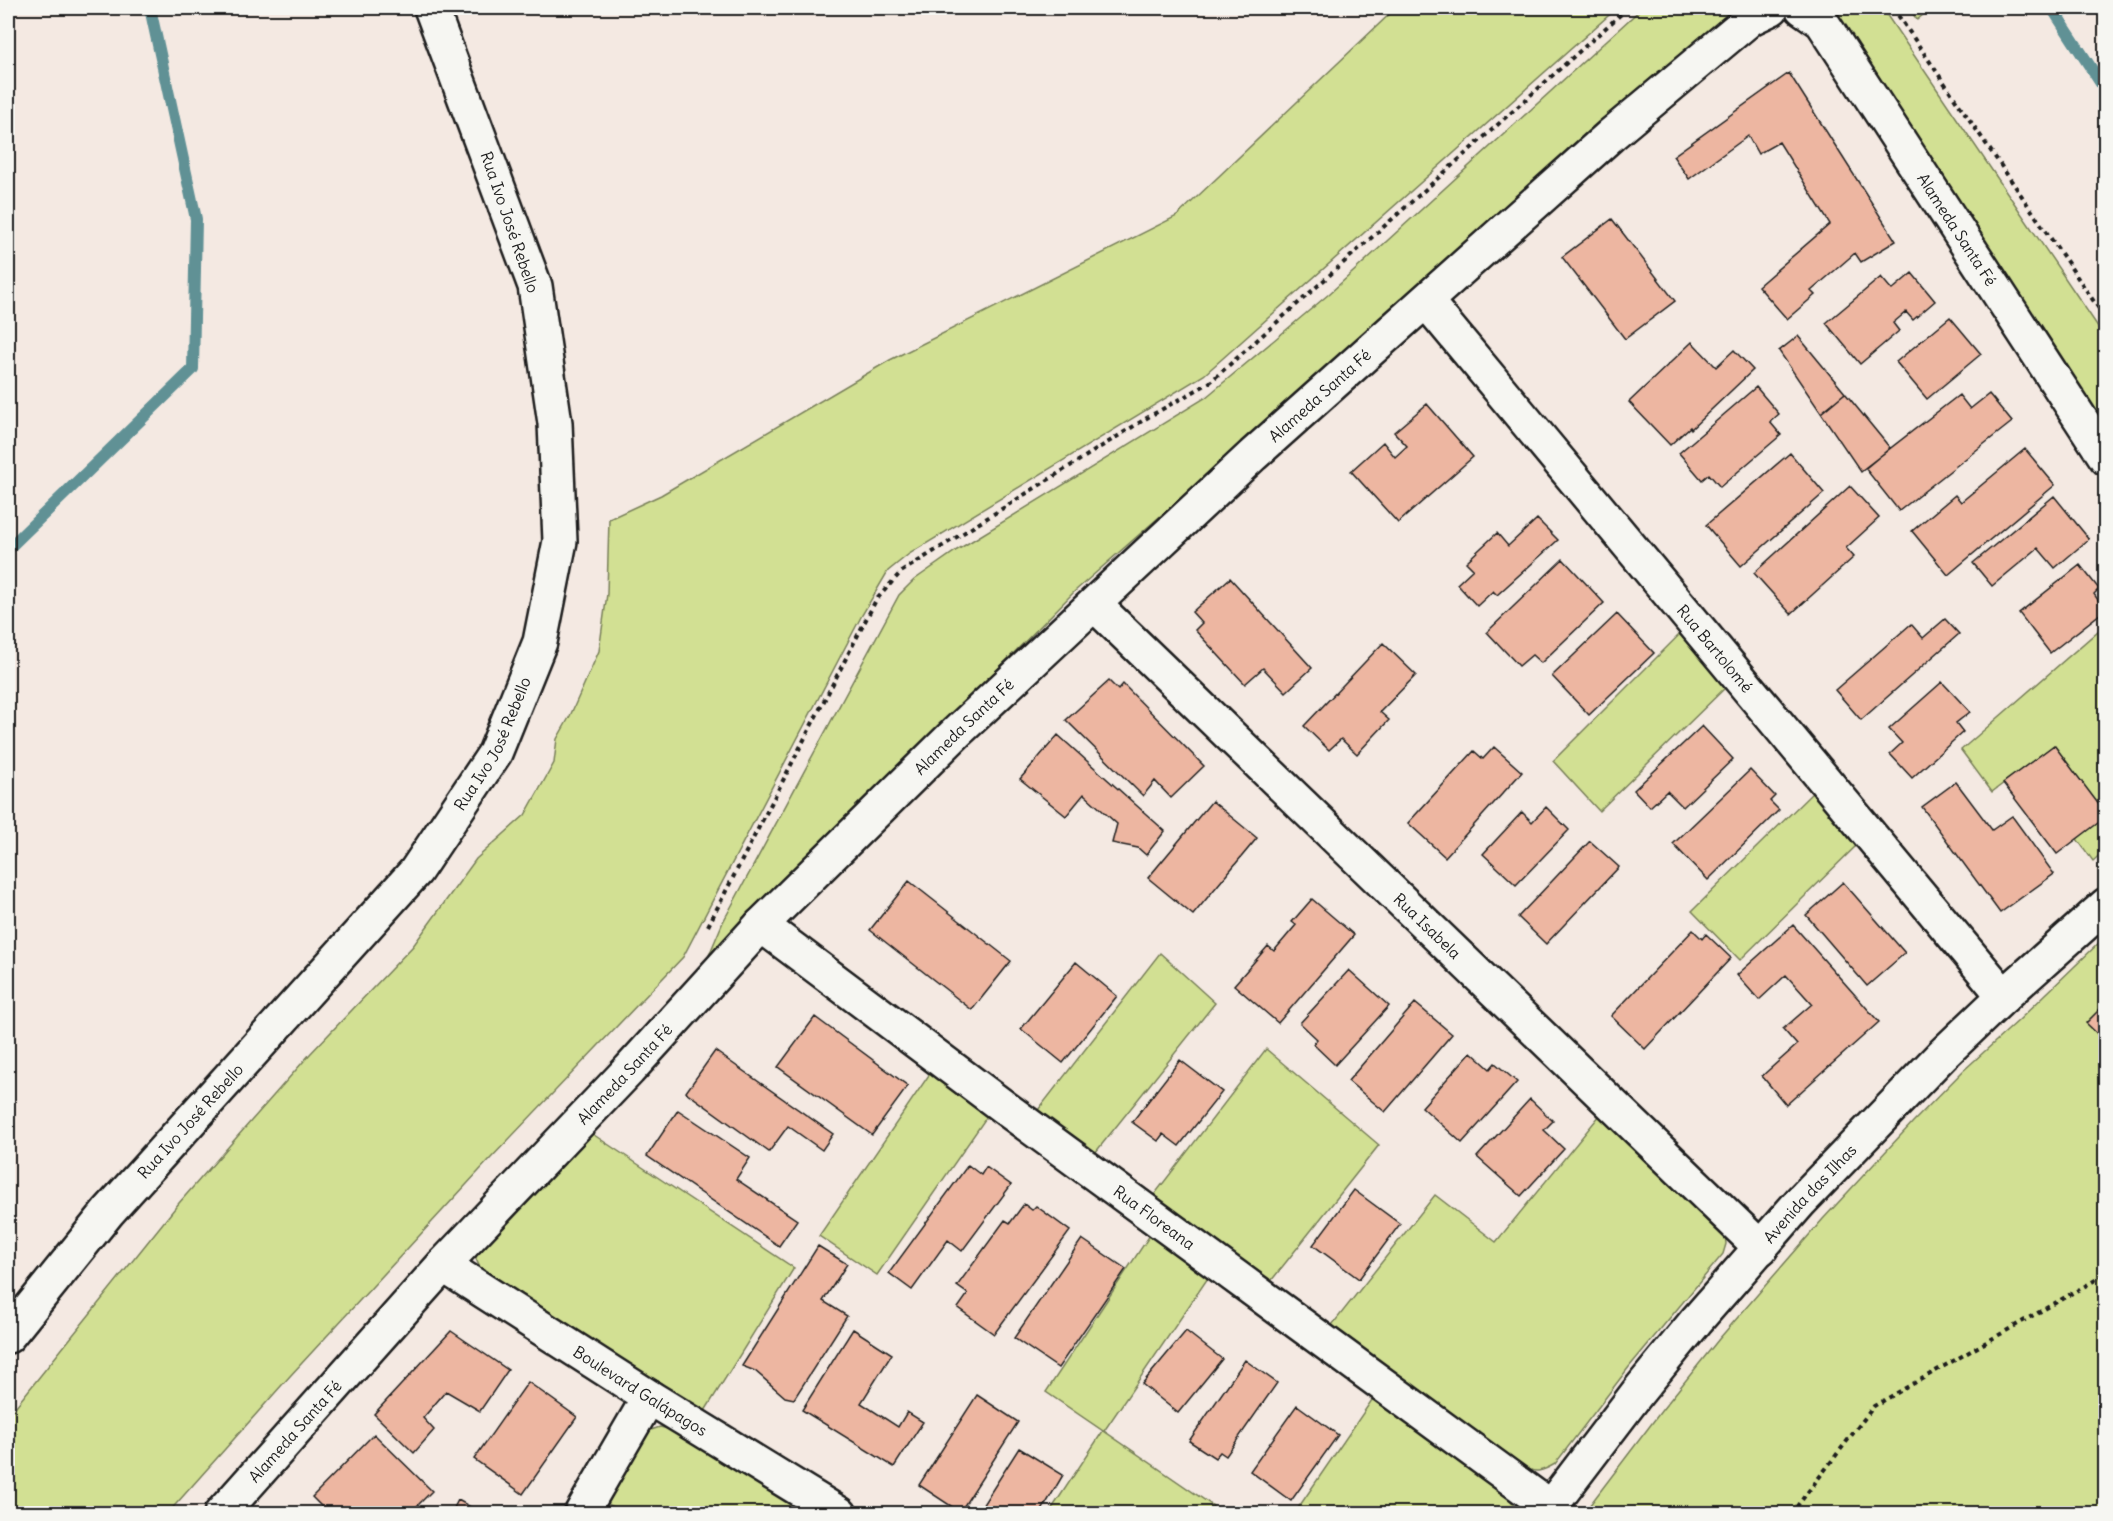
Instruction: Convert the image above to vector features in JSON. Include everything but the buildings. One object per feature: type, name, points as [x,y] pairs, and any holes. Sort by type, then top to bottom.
[{"type":"street","name":"Rua Ivo José Rebello","points":[[8,1336],[108,1212],[416,871],[495,753],[540,642],[560,542],[555,423],[535,286],[431,8]]},
{"type":"street","name":"Alameda Santa Fé","points":[[221,1514],[443,1265],[629,1070],[761,926],[957,732],[1253,455],[1611,135],[1751,18],[1772,8]]},
{"type":"street","name":"Alameda Santa Fé","points":[[1802,8],[1822,22],[2106,458]]},
{"type":"street","name":"Rua Bartolomé","points":[[1426,301],[2004,996]]},
{"type":"street","name":"Rua Isabela","points":[[1095,605],[1761,1248]]},
{"type":"street","name":"Avenida das Ilhas","points":[[1547,1510],[1696,1321],[1839,1160],[1942,1055],[2106,905]]},
{"type":"street","name":"Rua Floreana","points":[[761,926],[1547,1510]]},
{"type":"street","name":"Boulevard Galápagos","points":[[443,1265],[649,1397],[840,1514]]},
{"type":"street","points":[[581,1514],[649,1397]]},
{"type":"path","points":[[705,933],[876,600],[901,572],[1150,416],[1209,383],[1628,8]]},
{"type":"path","points":[[1893,8],[2106,319]]},
{"type":"path","points":[[1791,1514],[1874,1406],[2106,1274]]},
{"type":"green space","points":[[1396,8],[1617,8],[1204,375],[909,554],[888,571],[862,615],[683,957],[490,1159],[290,1376],[168,1513],[8,1513],[8,1416],[179,1203],[310,1054],[413,946],[476,859],[525,815],[554,763],[557,739],[570,716],[599,651],[607,594],[609,519],[661,495],[890,360],[1177,216]]},
{"type":"green space","points":[[1642,8],[1739,8],[1075,591],[704,967],[723,922],[899,595],[914,580],[957,550],[1205,398],[1329,294]]},
{"type":"green space","points":[[1832,8],[1882,8],[2105,337],[2105,430]]},
{"type":"green space","points":[[1909,8],[1931,8],[1917,20]]},
{"type":"green space","points":[[2105,625],[2105,814],[2054,745],[1992,792],[1961,750]]},
{"type":"green space","points":[[1683,631],[1727,686],[1599,811],[1553,761]]},
{"type":"green space","points":[[1814,791],[1858,844],[1740,960],[1692,911]]},
{"type":"green space","points":[[2105,817],[2105,850],[2093,861],[2077,839]]},
{"type":"green space","points":[[2105,937],[2105,1513],[1583,1514],[1719,1339],[1823,1219],[1963,1071]]},
{"type":"green space","points":[[1160,953],[1215,1003],[1095,1153],[1038,1110]]},
{"type":"green space","points":[[1266,1049],[1379,1145],[1271,1281],[1154,1195]]},
{"type":"green space","points":[[933,1069],[990,1112],[877,1275],[819,1236]]},
{"type":"green space","points":[[1600,1115],[1725,1233],[1726,1244],[1723,1254],[1629,1367],[1555,1464],[1536,1471],[1523,1467],[1332,1325],[1435,1195],[1496,1242]]},
{"type":"green space","points":[[585,1129],[794,1268],[705,1411],[481,1270],[476,1259],[477,1247]]},
{"type":"green space","points":[[1152,1232],[1210,1275],[1104,1431],[1213,1506],[1208,1513],[1049,1513],[1103,1431],[1046,1392]]},
{"type":"green space","points":[[1374,1397],[1507,1496],[1517,1509],[1515,1514],[1294,1514]]},
{"type":"green space","points":[[660,1427],[668,1429],[807,1513],[625,1513],[606,1503],[642,1440],[651,1430]]},
{"type":"waterway","points":[[8,549],[193,369],[196,219],[150,8]]},
{"type":"waterway","points":[[2052,8],[2106,91]]}]
